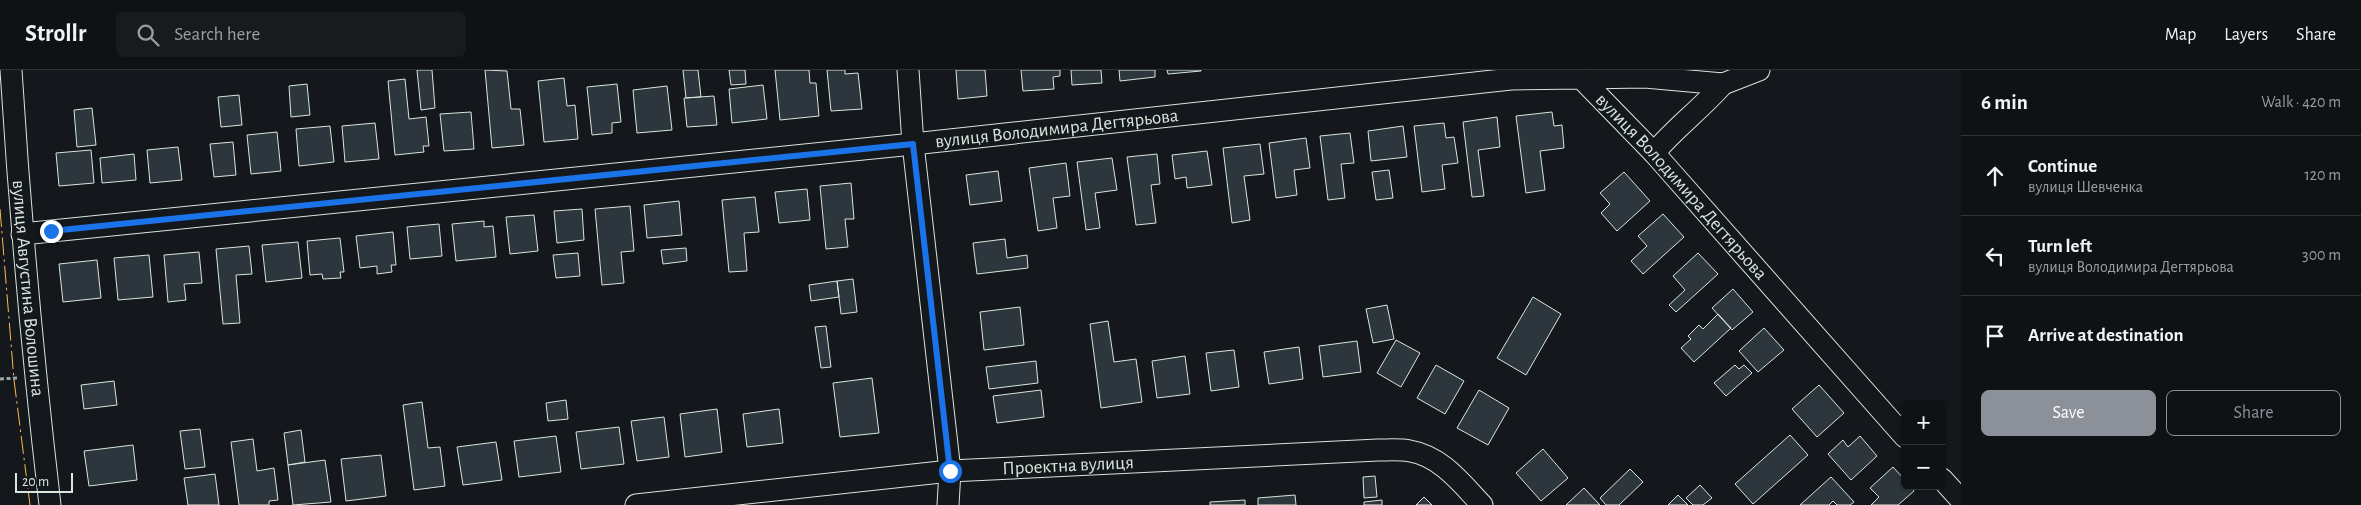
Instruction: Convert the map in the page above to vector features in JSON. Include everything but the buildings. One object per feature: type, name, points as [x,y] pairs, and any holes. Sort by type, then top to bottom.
[{"type":"street","name":"вулиця Августина Волошина","points":[[10,70],[35,376],[50,505]]},
{"type":"street","points":[[908,70],[913,144],[950,471],[948,505]]},
{"type":"street","points":[[1581,78],[1645,77],[1723,84],[1759,70]]},
{"type":"street","name":"вулиця Володимира Дегтярьова","points":[[22,234],[913,144],[1511,79],[1581,78],[1654,154],[1901,432]]},
{"type":"street","points":[[1654,154],[1668,136],[1708,102],[1723,84]]},
{"type":"street","name":"Проектна вулиця","points":[[636,505],[950,471],[1378,450],[1411,451],[1433,459],[1454,475],[1482,505]]},
{"type":"street","points":[[1946,483],[1961,500]]},
{"type":"power","points":[[0,209],[14,380],[30,505]]},
{"type":"route","points":[[51,231],[913,144],[950,471]]}]
